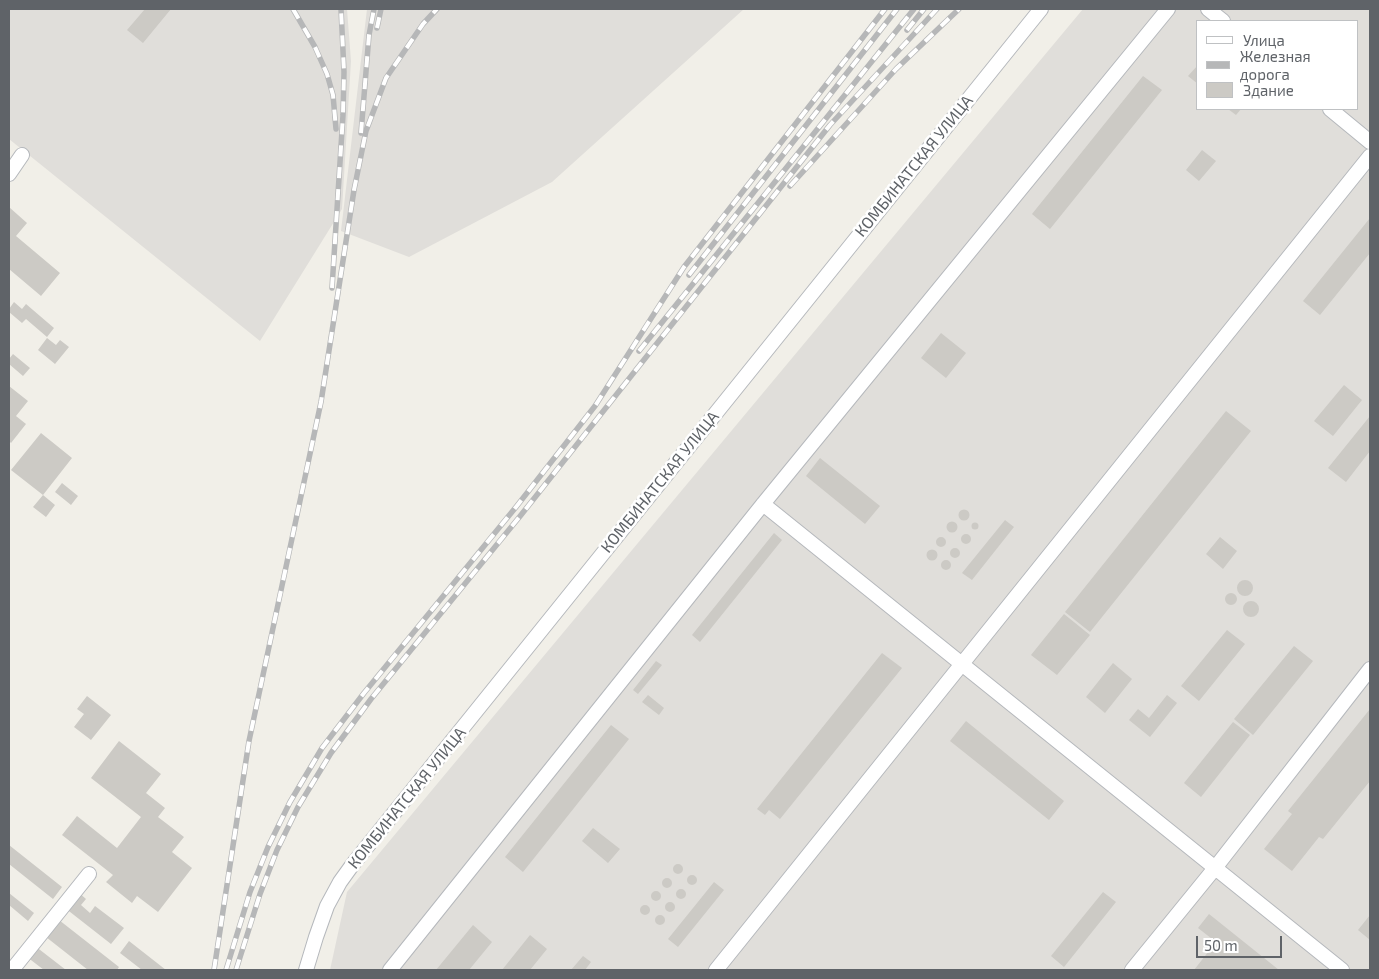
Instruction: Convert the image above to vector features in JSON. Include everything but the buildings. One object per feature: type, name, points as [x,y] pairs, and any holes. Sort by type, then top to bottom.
[{"type":"street","name":"КОМБИНАТСКАЯ УЛИЦА","points":[[306,970],[327,906],[340,882],[353,864],[1041,9]]},
{"type":"street","points":[[390,970],[763,504],[1168,9]]},
{"type":"street","points":[[1208,9],[1222,20]]},
{"type":"street","points":[[1331,110],[1370,142]]},
{"type":"street","points":[[9,174],[22,155]]},
{"type":"street","points":[[716,970],[1370,156]]},
{"type":"street","points":[[763,504],[1342,970]]},
{"type":"street","points":[[1132,970],[1215,868],[1370,669]]},
{"type":"street","points":[[12,970],[89,874]]},
{"type":"shaded area","points":[[9,9],[347,9],[351,61],[342,209],[260,341],[9,139]]},
{"type":"shaded area","points":[[367,9],[744,9],[552,182],[409,257],[341,231]]},
{"type":"shaded area","points":[[1083,9],[1370,9],[1370,970],[330,970],[347,892]]},
{"type":"railway","points":[[293,9],[315,47],[327,74],[333,95],[336,129]]},
{"type":"railway","points":[[332,288],[343,115],[344,72],[341,9]]},
{"type":"railway","points":[[361,133],[369,35],[374,9]]},
{"type":"railway","points":[[377,28],[381,9]]},
{"type":"railway","points":[[214,970],[249,741],[321,402],[354,190],[366,131],[386,78],[423,24],[437,9]]},
{"type":"railway","points":[[226,970],[250,892],[268,847],[290,802],[322,748],[595,406],[684,267],[885,9]]},
{"type":"railway","points":[[689,275],[897,9]]},
{"type":"railway","points":[[639,351],[914,9]]},
{"type":"railway","points":[[907,30],[924,9]]},
{"type":"railway","points":[[236,970],[260,894],[277,850],[298,807],[331,753],[371,699],[521,515],[830,125],[937,9]]},
{"type":"railway","points":[[790,186],[896,69],[959,9]]}]
